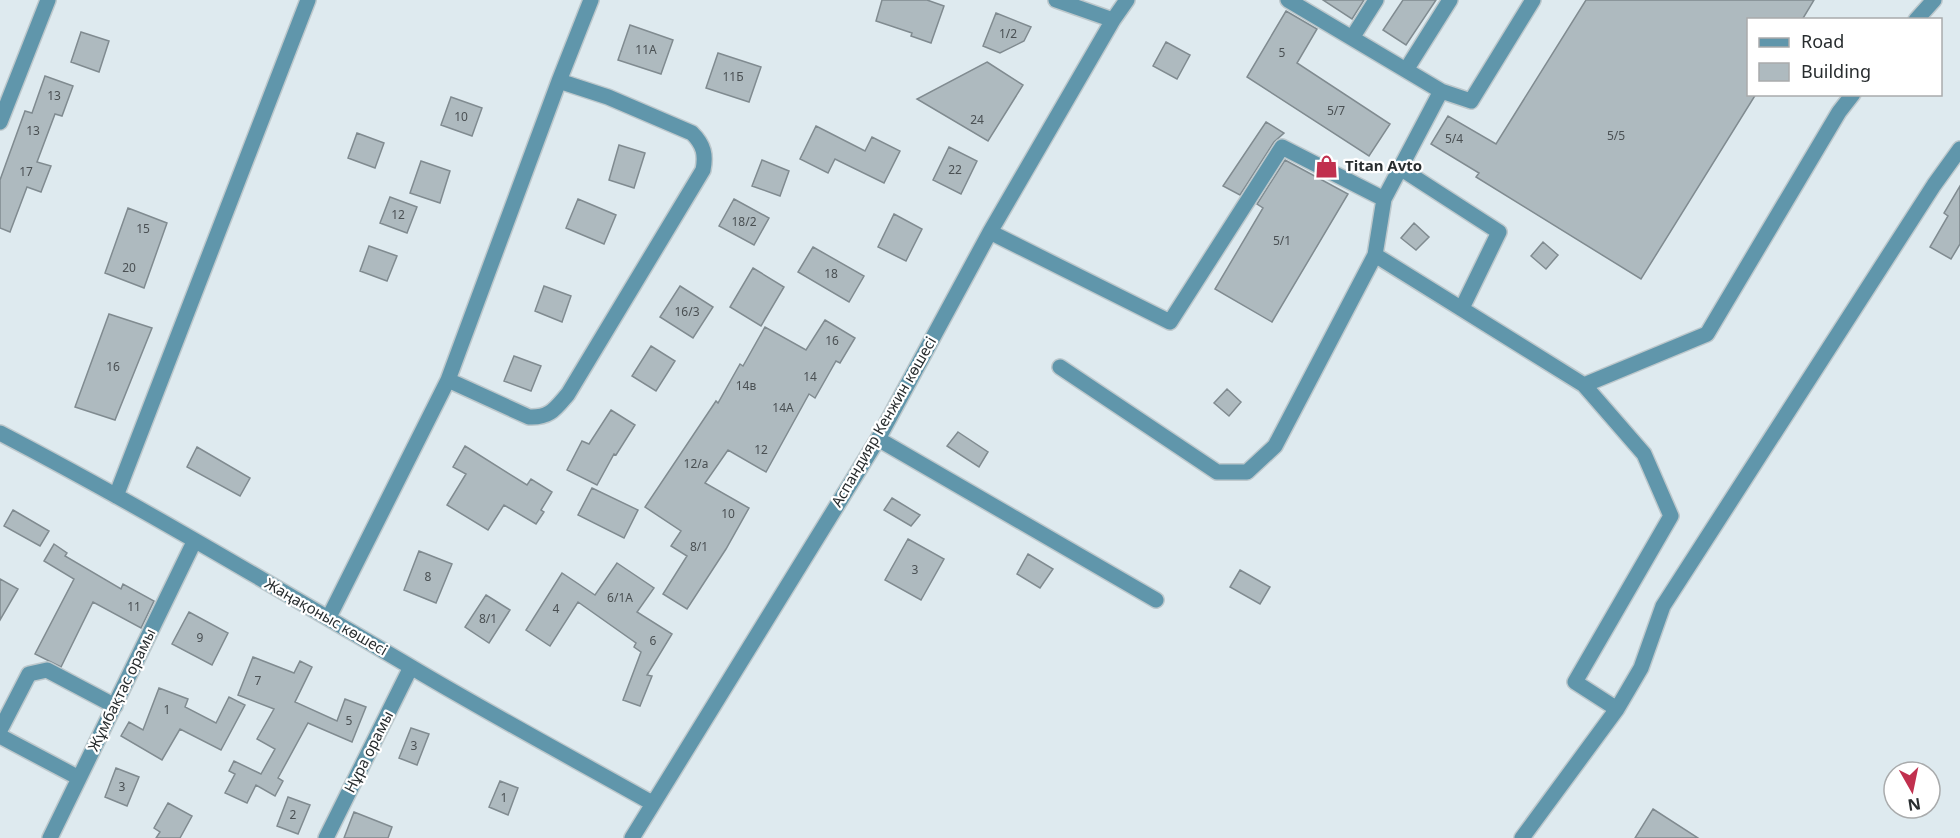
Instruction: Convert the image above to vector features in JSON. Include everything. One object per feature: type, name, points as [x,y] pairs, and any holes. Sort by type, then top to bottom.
[{"type":"street","points":[[0,121],[48,0]]},
{"type":"street","points":[[116,496],[308,0]]},
{"type":"street","points":[[329,617],[448,380],[591,0]]},
{"type":"street","points":[[1056,0],[1113,20]]},
{"type":"street","name":"Аспандияр Кенжин көшесі","points":[[632,838],[878,439],[990,232],[1113,20],[1127,0]]},
{"type":"street","points":[[1288,0],[1441,91],[1471,101],[1533,0]]},
{"type":"street","points":[[1352,38],[1376,0]]},
{"type":"street","points":[[1406,70],[1450,0]]},
{"type":"street","points":[[1918,18],[1934,0]]},
{"type":"street","points":[[448,380],[529,417],[541,417],[551,413],[568,394],[703,170],[705,158],[703,149],[692,133],[608,97],[559,81]]},
{"type":"street","points":[[1060,367],[1216,472],[1247,472],[1275,446],[1375,255],[1384,199],[1441,91]]},
{"type":"street","points":[[1584,385],[1707,334],[1839,112],[1852,96]]},
{"type":"street","points":[[990,232],[1170,322],[1282,147],[1384,199]]},
{"type":"street","points":[[1521,838],[1617,709],[1641,668],[1663,606],[1934,185],[1960,149]]},
{"type":"street","points":[[1400,168],[1499,232],[1462,308]]},
{"type":"street","points":[[1375,255],[1584,385],[1644,454],[1671,516],[1575,682],[1617,709]]},
{"type":"street","name":"Жаңақоныс көшесі","points":[[0,433],[116,496],[652,803]]},
{"type":"street","points":[[878,439],[1156,600]]},
{"type":"street","name":"Жұмбақтас орамы","points":[[50,838],[195,542]]},
{"type":"street","name":"Нұра орамы","points":[[326,838],[411,667]]},
{"type":"street","points":[[0,730],[29,674],[38,671],[46,670],[115,706]]},
{"type":"street","points":[[0,736],[79,778]]},
{"type":"building","points":[[882,0],[927,0],[944,6],[931,43],[911,36],[912,33],[876,21]]},
{"type":"building","points":[[1323,0],[1364,0],[1352,19]]},
{"type":"building","points":[[1403,0],[1436,0],[1406,45],[1383,30]]},
{"type":"building","points":[[1586,0],[1814,0],[1803,18],[1747,18],[1747,96],[1755,96],[1641,279],[1476,177],[1479,173],[1431,144],[1448,116],[1496,144]]},
{"type":"building","points":[[1286,11],[1317,29],[1297,63],[1390,124],[1369,156],[1247,77]]},
{"type":"building","points":[[996,13],[1031,27],[1024,41],[1000,53],[983,46]]},
{"type":"building","points":[[630,25],[673,40],[661,74],[618,60]]},
{"type":"building","points":[[81,32],[109,41],[99,72],[71,62]]},
{"type":"building","points":[[1166,42],[1190,55],[1177,79],[1153,66]]},
{"type":"building","points":[[718,53],[761,67],[749,102],[706,88]]},
{"type":"building","points":[[987,62],[1023,85],[988,141],[917,99]]},
{"type":"building","points":[[45,76],[73,86],[62,116],[55,114],[37,162],[51,166],[41,192],[27,187],[10,232],[0,228],[0,180],[25,111],[32,113]]},
{"type":"building","points":[[451,97],[482,108],[472,136],[441,125]]},
{"type":"building","points":[[1266,122],[1284,133],[1274,142],[1240,195],[1223,186]]},
{"type":"building","points":[[816,126],[865,151],[872,137],[900,151],[884,183],[835,159],[828,173],[800,159]]},
{"type":"building","points":[[357,133],[384,143],[375,168],[348,158]]},
{"type":"building","points":[[619,145],[645,153],[634,188],[609,180]]},
{"type":"building","points":[[949,147],[977,161],[961,194],[933,180]]},
{"type":"building","points":[[762,160],[789,171],[780,196],[752,186]]},
{"type":"building","points":[[1285,160],[1348,194],[1272,322],[1215,289],[1263,208],[1257,204]]},
{"type":"building","points":[[421,161],[450,171],[440,203],[410,193]]},
{"type":"building","points":[[1960,186],[1960,244],[1951,259],[1930,247],[1948,216],[1944,213]]},
{"type":"building","points":[[390,197],[417,207],[407,233],[380,223]]},
{"type":"building","points":[[578,199],[616,215],[604,244],[566,228]]},
{"type":"building","points":[[734,199],[769,218],[754,245],[719,226]]},
{"type":"building","points":[[128,208],[167,223],[144,288],[105,273]]},
{"type":"building","points":[[894,214],[922,229],[906,261],[878,247]]},
{"type":"building","points":[[1414,223],[1429,237],[1416,250],[1401,238]]},
{"type":"building","points":[[1543,242],[1558,255],[1546,269],[1531,256]]},
{"type":"building","points":[[369,246],[397,256],[387,281],[360,271]]},
{"type":"building","points":[[813,247],[864,276],[849,302],[798,272]]},
{"type":"building","points":[[753,268],[784,287],[761,326],[730,307]]},
{"type":"building","points":[[544,286],[571,296],[562,322],[535,311]]},
{"type":"building","points":[[680,286],[713,307],[693,338],[660,317]]},
{"type":"building","points":[[109,314],[152,328],[115,420],[75,407]]},
{"type":"building","points":[[825,320],[855,338],[840,363],[836,361],[815,398],[809,394],[766,472],[728,450],[705,483],[749,508],[726,549],[687,609],[663,594],[687,556],[671,546],[681,531],[645,507],[716,401],[718,403],[740,364],[743,366],[765,327],[806,350]]},
{"type":"building","points":[[651,346],[675,361],[656,391],[632,376]]},
{"type":"building","points":[[514,356],[541,366],[531,391],[504,381]]},
{"type":"building","points":[[1227,389],[1241,402],[1229,416],[1214,403]]},
{"type":"building","points":[[611,410],[635,425],[616,455],[614,454],[597,485],[567,470],[582,441],[589,444]]},
{"type":"building","points":[[958,432],[988,452],[979,467],[947,446]]},
{"type":"building","points":[[465,446],[527,485],[531,479],[552,492],[536,524],[504,505],[488,530],[447,505],[466,474],[453,467]]},
{"type":"building","points":[[197,447],[250,478],[240,496],[187,467]]},
{"type":"building","points":[[592,488],[638,510],[624,538],[578,515]]},
{"type":"building","points":[[892,498],[920,515],[911,526],[884,510]]},
{"type":"building","points":[[13,510],[49,531],[40,546],[4,526]]},
{"type":"building","points":[[908,539],[944,559],[921,600],[885,580]]},
{"type":"building","points":[[54,544],[67,553],[65,556],[121,589],[123,584],[154,601],[141,628],[93,602],[61,667],[35,654],[74,579],[44,561]]},
{"type":"building","points":[[419,551],[452,564],[436,603],[404,590]]},
{"type":"building","points":[[1028,554],[1053,569],[1040,588],[1017,574]]},
{"type":"building","points":[[617,563],[654,588],[637,612],[672,634],[647,675],[652,676],[640,706],[623,700],[641,652],[634,647],[636,643],[578,602],[550,646],[526,630],[562,573],[595,595]]},
{"type":"building","points":[[1240,570],[1270,587],[1260,604],[1230,587]]},
{"type":"building","points":[[0,579],[18,589],[0,620]]},
{"type":"building","points":[[486,595],[510,610],[489,643],[465,627]]},
{"type":"building","points":[[189,612],[228,633],[212,665],[172,644]]},
{"type":"building","points":[[253,657],[294,673],[300,661],[312,667],[295,702],[337,721],[345,699],[366,707],[352,742],[308,723],[278,778],[283,781],[275,796],[256,785],[247,803],[225,793],[235,774],[229,771],[234,761],[261,774],[275,749],[257,739],[274,709],[238,695]]},
{"type":"building","points":[[159,688],[188,699],[185,707],[216,723],[229,697],[245,705],[221,750],[180,729],[162,760],[121,736],[129,722],[143,730]]},
{"type":"building","points":[[411,728],[429,734],[417,765],[399,758]]},
{"type":"building","points":[[116,768],[139,777],[127,806],[105,797]]},
{"type":"building","points":[[500,781],[518,788],[508,815],[489,807]]},
{"type":"building","points":[[288,797],[310,805],[298,834],[277,826]]},
{"type":"building","points":[[168,803],[192,816],[180,838],[156,838],[160,832],[154,828]]},
{"type":"building","points":[[1653,809],[1698,838],[1635,838]]},
{"type":"building","points":[[354,812],[392,827],[388,838],[344,838]]},
{"type":"place","name":"Titan Avto","points":[[1327,166]]}]
